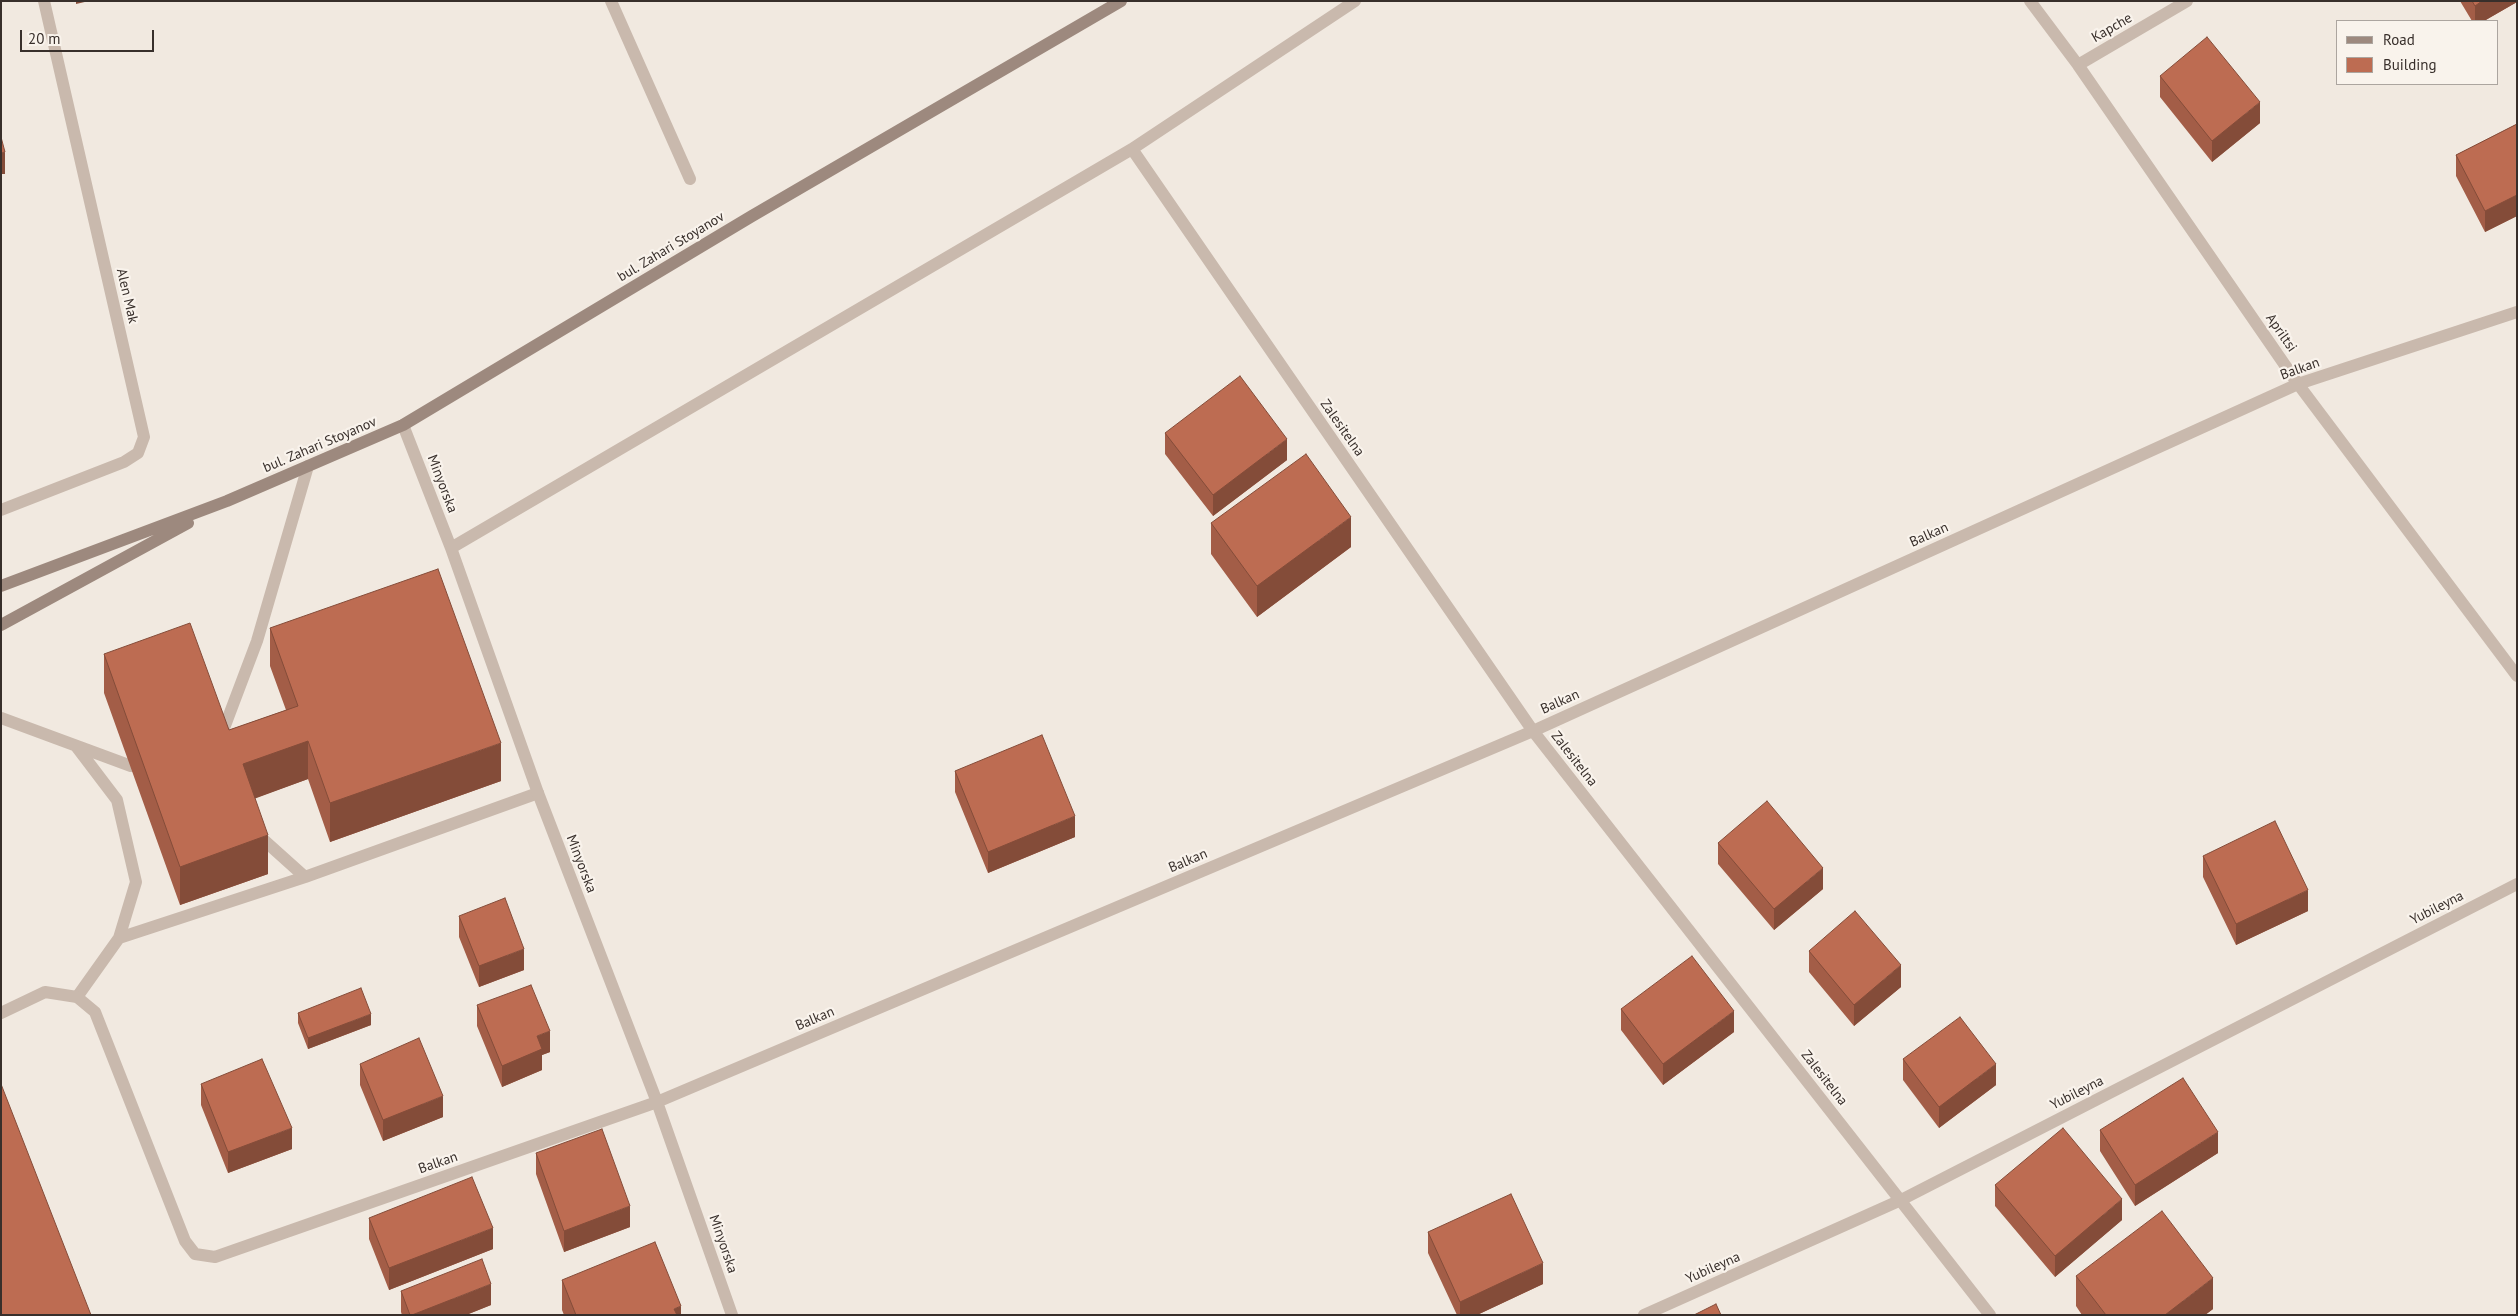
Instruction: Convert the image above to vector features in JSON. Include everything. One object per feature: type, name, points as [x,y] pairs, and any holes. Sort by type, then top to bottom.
[{"type":"main road","name":"bul. Zahari Stoyanov","points":[[1,586],[227,501],[403,425],[717,237],[1120,1]]},
{"type":"main road","name":"bul. Zahari Stoyanov","points":[[1,625],[227,501]]},
{"type":"street","name":"Alen Mak","points":[[1,510],[124,462],[138,453],[144,437],[44,1]]},
{"type":"street","points":[[611,1],[690,179]]},
{"type":"street","points":[[451,548],[1132,149],[1355,1]]},
{"type":"street","name":"Apriltsi","points":[[2030,1],[2078,65],[2298,384],[2517,676]]},
{"type":"street","name":"Kapche","points":[[2078,65],[2187,1]]},
{"type":"street","name":"Zalesitelna","points":[[1132,149],[1533,731],[1990,1315]]},
{"type":"street","name":"Balkan","points":[[77,997],[95,1012],[185,1242],[196,1254],[215,1257],[657,1102],[1533,731],[2298,384],[2517,312]]},
{"type":"street","name":"Minyorska","points":[[403,425],[451,548],[538,793],[657,1102],[732,1315]]},
{"type":"street","points":[[219,741],[257,641],[308,466]]},
{"type":"street","points":[[1,718],[131,766]]},
{"type":"street","points":[[1,1013],[45,992],[77,997],[119,938],[136,882],[117,800],[76,746]]},
{"type":"street","points":[[119,938],[304,878],[538,793]]},
{"type":"street","points":[[252,830],[304,878]]},
{"type":"street","name":"Yubileyna","points":[[1644,1315],[1901,1200],[2517,884]]},
{"type":"building","points":[[2472,1],[2482,1],[2475,6]]},
{"type":"building","points":[[2207,37],[2260,102],[2212,141],[2160,76]]},
{"type":"building","points":[[2517,124],[2517,195],[2485,211],[2456,155]]},
{"type":"building","points":[[1,137],[5,152],[1,153]]},
{"type":"building","points":[[1240,376],[1287,439],[1213,495],[1165,433]]},
{"type":"building","points":[[1306,454],[1351,517],[1257,586],[1211,523]]},
{"type":"building","points":[[438,569],[501,743],[330,803],[308,741],[243,764],[268,835],[180,867],[104,654],[190,623],[229,730],[298,706],[270,628]]},
{"type":"building","points":[[1042,735],[1075,816],[988,852],[955,771]]},
{"type":"building","points":[[1767,801],[1823,868],[1774,909],[1718,843]]},
{"type":"building","points":[[2275,821],[2308,890],[2236,924],[2203,856]]},
{"type":"building","points":[[505,898],[524,949],[479,966],[459,916]]},
{"type":"building","points":[[1855,911],[1901,965],[1854,1005],[1809,951]]},
{"type":"building","points":[[1692,956],[1734,1011],[1663,1064],[1621,1009]]},
{"type":"building","points":[[531,985],[550,1031],[537,1036],[542,1049],[502,1066],[477,1005]]},
{"type":"building","points":[[361,988],[371,1014],[308,1038],[298,1013]]},
{"type":"building","points":[[1960,1017],[1996,1064],[1939,1107],[1903,1059]]},
{"type":"building","points":[[419,1038],[443,1096],[383,1120],[360,1064]]},
{"type":"building","points":[[262,1059],[292,1128],[228,1152],[201,1084]]},
{"type":"building","points":[[2183,1078],[2218,1132],[2135,1185],[2100,1130]]},
{"type":"building","points":[[1,1084],[91,1315],[1,1315]]},
{"type":"building","points":[[2063,1128],[2122,1199],[2055,1256],[1995,1185]]},
{"type":"building","points":[[602,1129],[630,1206],[564,1231],[536,1153]]},
{"type":"building","points":[[472,1177],[493,1228],[389,1268],[369,1218]]},
{"type":"building","points":[[1511,1194],[1543,1263],[1460,1302],[1428,1232]]},
{"type":"building","points":[[2162,1211],[2213,1278],[2165,1315],[2106,1315],[2076,1276]]},
{"type":"building","points":[[655,1242],[681,1306],[674,1309],[677,1315],[576,1315],[562,1280]]},
{"type":"building","points":[[482,1259],[491,1284],[410,1315],[401,1291]]},
{"type":"building","points":[[1716,1304],[1721,1315],[1694,1315]]}]
